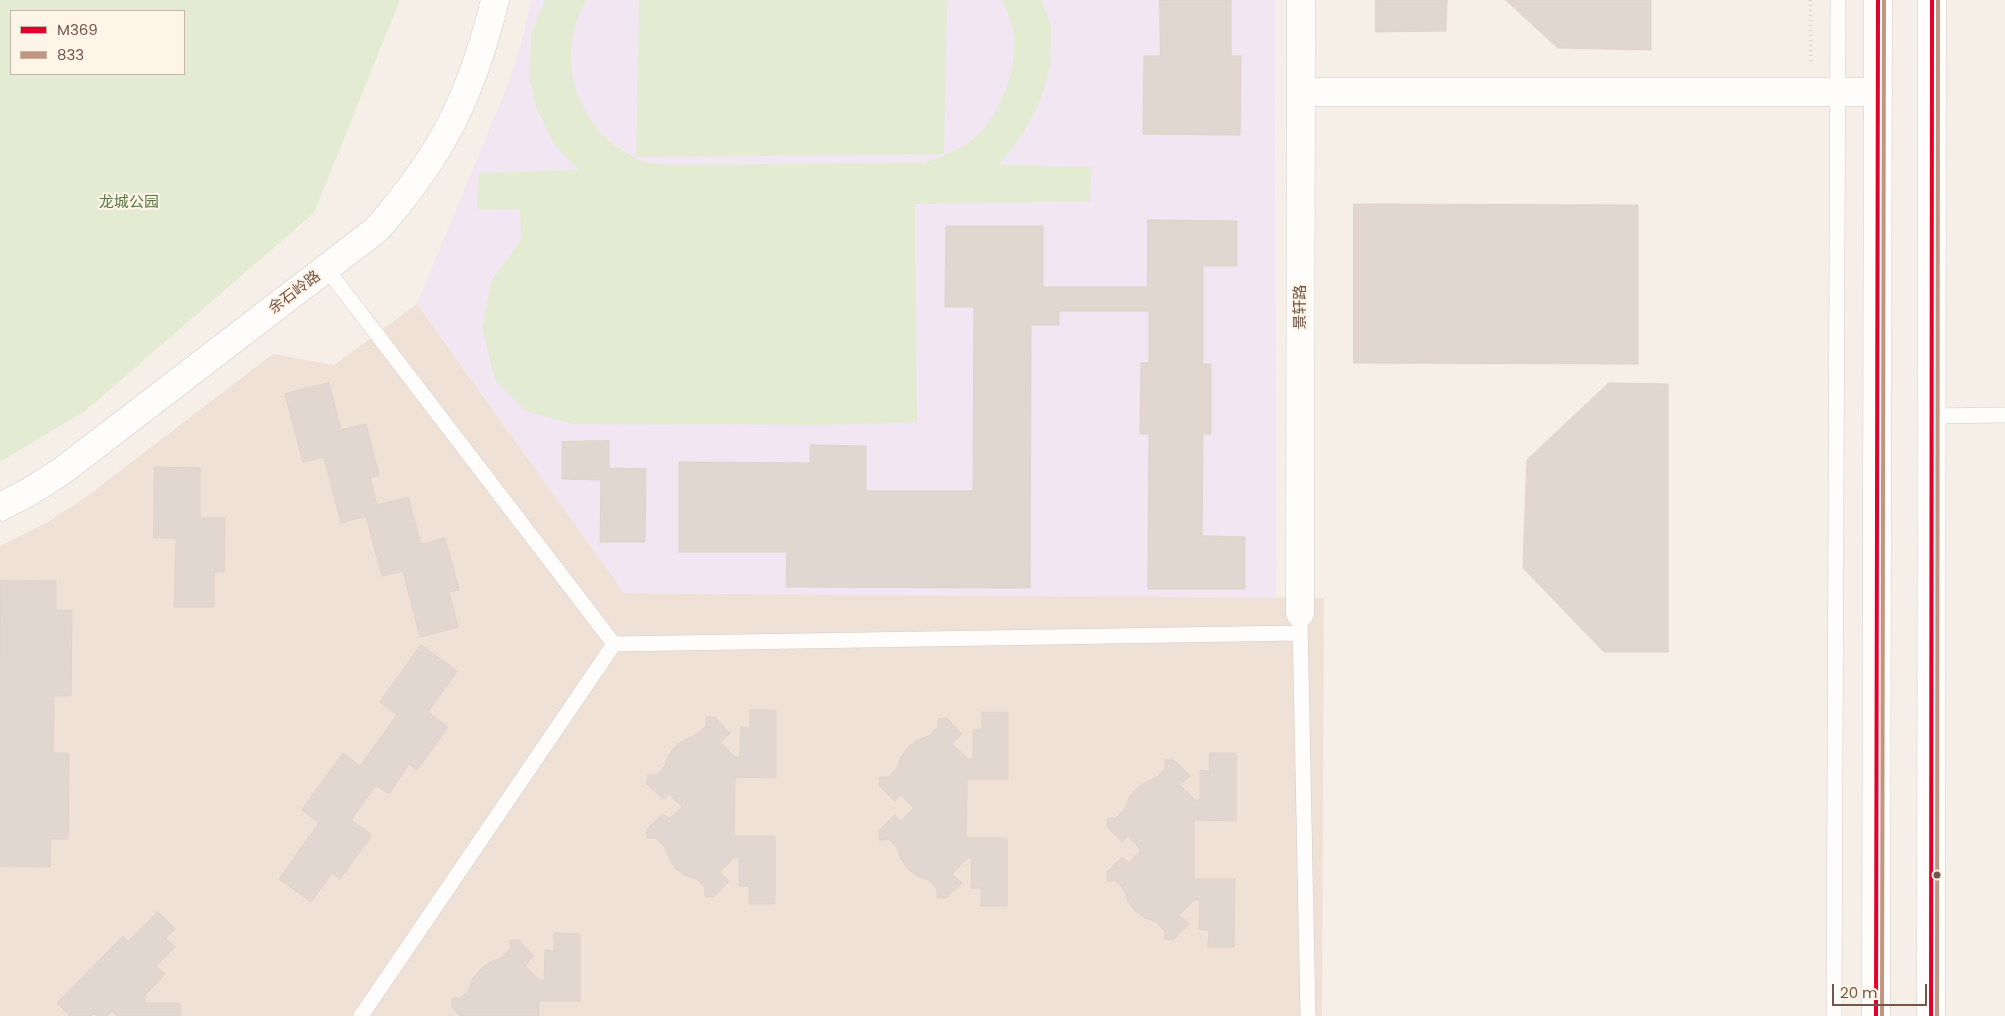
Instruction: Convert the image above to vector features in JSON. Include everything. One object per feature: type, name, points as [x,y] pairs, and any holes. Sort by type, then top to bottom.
[{"type":"main road","name":"余石岭路","points":[[0,507],[29,492],[62,471],[376,230],[424,172],[461,106],[484,44],[495,0]]},
{"type":"main road","name":"景轩路","points":[[1300,623],[1301,0]]},
{"type":"main road","points":[[1876,1016],[1878,0]]},
{"type":"main road","points":[[1931,1016],[1932,0]]},
{"type":"main road","points":[[1301,92],[1878,92]]},
{"type":"lane","points":[[1834,1016],[1838,0]]},
{"type":"lane","points":[[326,268],[614,644]]},
{"type":"lane","points":[[1932,416],[2005,415]]},
{"type":"lane","points":[[614,644],[1300,623],[1308,1016]]},
{"type":"lane","points":[[361,1016],[614,644]]},
{"type":"shaded area","points":[[531,0],[1275,0],[1276,598],[624,593],[417,304],[508,84],[521,45]]},
{"type":"shaded area","points":[[417,304],[624,593],[1324,598],[1322,1016],[0,1016],[0,546],[46,523],[82,500],[273,354],[334,365]]},
{"type":"green space","name":"龙城公园","points":[[0,0],[400,0],[314,213],[85,411],[0,462]]},
{"type":"green space","points":[[545,0],[587,0],[577,20],[572,41],[571,62],[574,83],[581,104],[592,122],[606,138],[637,159],[648,163],[671,165],[924,163],[949,153],[967,144],[982,131],[991,120],[1005,93],[1013,64],[1014,37],[1003,0],[1042,0],[1051,27],[1050,68],[1040,101],[1023,134],[999,165],[1091,167],[1090,201],[915,204],[917,422],[822,425],[573,424],[526,411],[495,380],[482,327],[492,280],[521,240],[520,209],[477,210],[479,173],[578,170],[554,144],[536,107],[529,76],[531,34]]},
{"type":"green space","points":[[639,0],[947,0],[944,154],[636,157]]},
{"type":"building","points":[[1160,0],[1231,0],[1231,56],[1241,56],[1240,135],[1143,134],[1144,56],[1160,56]]},
{"type":"building","points":[[1376,0],[1447,0],[1446,31],[1376,32]]},
{"type":"building","points":[[1506,0],[1651,0],[1651,50],[1558,48]]},
{"type":"building","points":[[1354,204],[1638,205],[1638,364],[1354,363]]},
{"type":"building","points":[[1148,220],[1237,221],[1237,266],[1203,266],[1203,364],[1211,364],[1211,434],[1203,434],[1202,536],[1245,537],[1245,589],[1148,589],[1149,434],[1140,434],[1141,363],[1149,363],[1149,311],[1059,311],[1059,325],[1031,325],[1030,588],[786,587],[787,552],[679,552],[679,462],[810,463],[810,445],[866,446],[866,491],[973,491],[974,307],[945,307],[946,226],[1043,226],[1043,287],[1147,287]]},
{"type":"building","points":[[329,383],[341,430],[366,424],[379,475],[370,478],[377,505],[408,497],[421,544],[445,538],[459,590],[449,592],[458,627],[420,637],[403,571],[382,576],[366,516],[341,523],[324,457],[303,462],[285,394]]},
{"type":"building","points":[[1609,383],[1668,384],[1668,652],[1604,652],[1523,568],[1527,460]]},
{"type":"building","points":[[609,441],[609,468],[646,469],[645,542],[600,542],[601,480],[562,479],[562,442]]},
{"type":"building","points":[[155,467],[200,468],[200,518],[225,518],[224,572],[214,572],[214,607],[174,607],[176,538],[154,538]]},
{"type":"building","points":[[1,580],[56,581],[56,610],[72,610],[71,696],[54,696],[53,753],[69,753],[68,839],[51,839],[50,867],[0,866]]},
{"type":"building","points":[[421,645],[457,671],[428,712],[448,727],[417,770],[409,764],[389,794],[376,785],[351,820],[372,835],[340,879],[332,873],[311,902],[279,879],[319,823],[302,810],[343,753],[360,766],[397,715],[380,702]]},
{"type":"building","points":[[750,710],[776,710],[776,778],[735,777],[734,836],[775,836],[775,904],[749,904],[749,886],[739,886],[739,857],[735,857],[720,872],[729,881],[714,897],[705,896],[705,888],[696,879],[685,875],[675,868],[665,847],[656,838],[647,838],[647,829],[663,814],[669,819],[682,807],[669,794],[663,799],[647,784],[648,775],[656,775],[665,766],[669,755],[676,746],[697,734],[706,726],[706,717],[715,717],[730,733],[720,742],[735,757],[740,758],[741,727],[750,728]]},
{"type":"building","points":[[982,712],[1008,712],[1008,779],[967,779],[966,838],[1007,838],[1007,906],[981,906],[981,888],[971,888],[972,858],[967,858],[952,874],[962,883],[946,898],[937,898],[937,889],[929,880],[917,876],[908,869],[901,859],[897,848],[888,839],[879,840],[879,830],[895,815],[901,821],[914,808],[901,795],[895,801],[879,786],[880,777],[889,777],[897,768],[901,757],[908,747],[918,740],[929,736],[938,727],[938,719],[947,718],[962,734],[952,744],[968,759],[973,759],[973,729],[982,729]]},
{"type":"building","points":[[1210,753],[1236,753],[1236,821],[1194,820],[1194,879],[1235,879],[1234,947],[1208,947],[1209,930],[1199,929],[1200,900],[1194,900],[1179,915],[1189,924],[1173,940],[1164,939],[1165,931],[1156,922],[1145,918],[1135,911],[1128,901],[1124,890],[1116,881],[1107,881],[1107,872],[1122,857],[1129,863],[1141,850],[1128,836],[1122,842],[1107,827],[1107,818],[1116,818],[1125,809],[1129,798],[1136,789],[1157,777],[1165,769],[1165,760],[1174,760],[1190,776],[1180,785],[1195,800],[1200,800],[1200,770],[1209,771]]},
{"type":"building","points":[[158,912],[175,929],[165,938],[175,947],[156,966],[165,974],[145,995],[145,1003],[180,1003],[180,1016],[117,1016],[112,1011],[107,1016],[97,1016],[94,1013],[91,1016],[70,1016],[57,1003],[123,936],[128,941]]},
{"type":"building","points":[[554,933],[580,934],[580,1001],[539,1001],[539,1016],[460,1016],[452,1007],[452,998],[461,998],[481,969],[490,962],[501,958],[510,949],[510,940],[519,940],[534,956],[525,965],[540,981],[544,981],[545,950],[554,951]]},
{"type":"transit line","name":"M369","points":[[1876,1016],[1878,0]]},
{"type":"transit line","name":"833","points":[[1882,1016],[1884,0]]},
{"type":"transit line","name":"M369","points":[[1931,1016],[1932,0]]},
{"type":"transit line","name":"833","points":[[1937,1016],[1938,0]]}]
